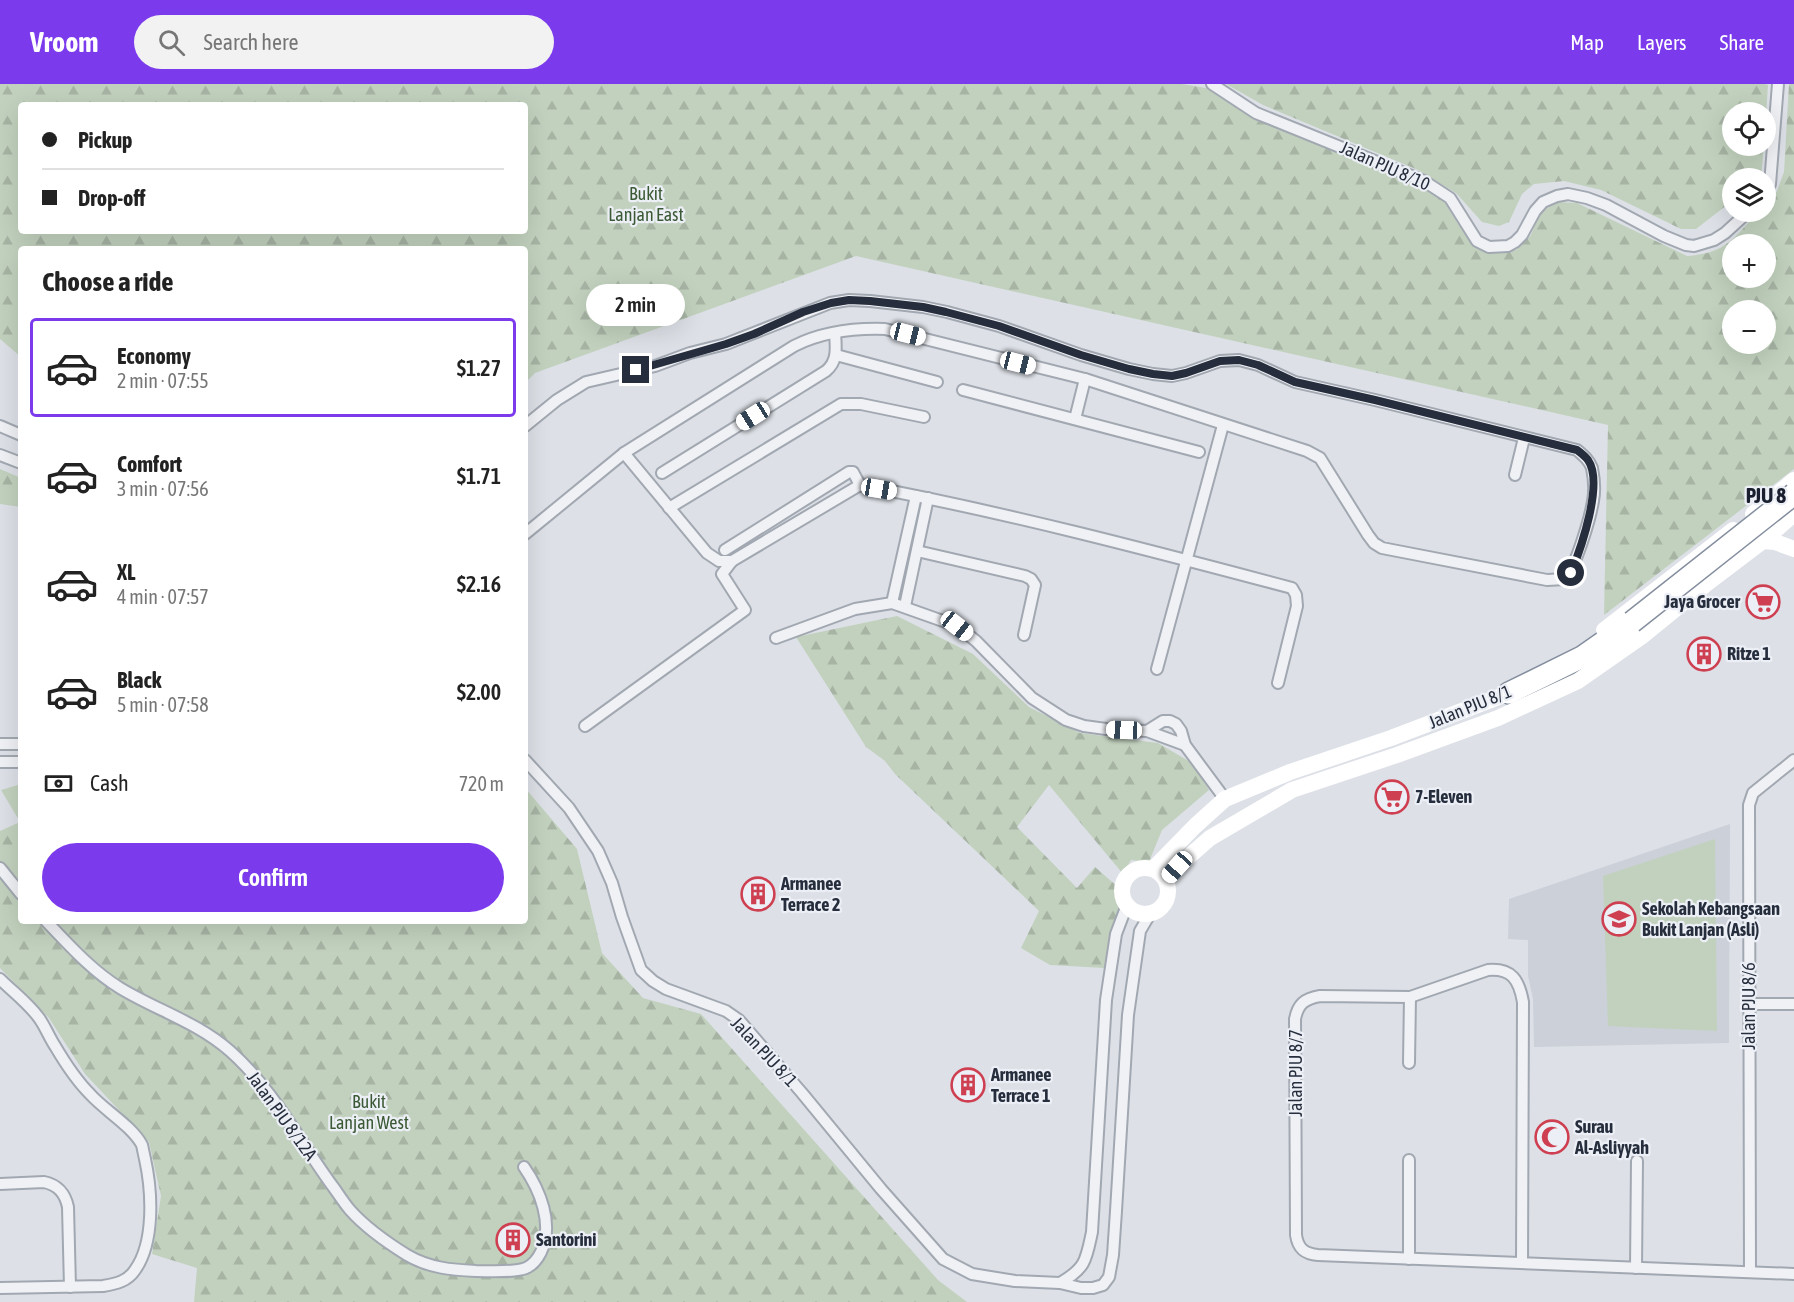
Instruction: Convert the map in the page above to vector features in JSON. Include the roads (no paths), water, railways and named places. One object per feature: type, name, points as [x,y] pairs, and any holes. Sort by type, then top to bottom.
[{"type":"highway","points":[[1509,693],[1582,657],[1632,622],[1777,499]]},
{"type":"main road","name":"Jalan PJU 8/1","points":[[1159,875],[1195,826],[1225,800],[1290,772],[1391,738],[1509,693],[1610,626],[1655,589],[1777,499],[1794,480]]},
{"type":"main road","name":"Jalan PJU 8/1","points":[[1159,875],[1177,867],[1210,838],[1292,790],[1498,718],[1578,681],[1641,637],[1789,521]]},
{"type":"main road","points":[[1763,541],[1794,549]]},
{"type":"main road","points":[[1391,738],[1397,755]]},
{"type":"main road","points":[[1139,869],[1159,875],[1168,888],[1168,897],[1164,904],[1150,914],[1137,913],[1127,905],[1122,891],[1127,877],[1139,869]]},
{"type":"street","name":"Jalan PJU 8/10","points":[[1212,84],[1256,113],[1424,181],[1450,198],[1477,241],[1489,247],[1508,246],[1515,242],[1543,202],[1568,194],[1606,205],[1686,245],[1694,246],[1714,240],[1736,222]]},
{"type":"street","points":[[1771,168],[1778,84]]},
{"type":"street","points":[[528,423],[556,400],[586,382],[655,366],[754,334],[803,312],[831,303],[849,300],[870,301],[946,312],[999,326],[1081,355],[1153,374],[1172,376],[1220,361],[1239,360],[1258,365],[1295,382],[1577,450],[1587,458],[1594,482],[1593,499],[1575,563],[1571,573],[1565,579],[1547,580],[1382,548],[1368,535],[1320,458],[1307,452],[1085,379],[885,329],[860,328],[808,339],[794,346],[624,453],[528,532]]},
{"type":"street","points":[[662,473],[826,371],[832,366],[836,355],[835,333]]},
{"type":"street","points":[[836,355],[937,382]]},
{"type":"street","points":[[1075,420],[1085,379]]},
{"type":"street","points":[[963,390],[1199,452]]},
{"type":"street","points":[[669,508],[841,404],[861,404],[924,417]]},
{"type":"street","points":[[1158,669],[1223,425]]},
{"type":"street","points":[[0,426],[18,434]]},
{"type":"street","points":[[1515,475],[1524,438]]},
{"type":"street","points":[[624,453],[713,558],[725,562],[732,561]]},
{"type":"street","points":[[0,454],[18,462]]},
{"type":"street","points":[[725,550],[849,472],[853,472],[860,485]]},
{"type":"street","points":[[585,726],[745,610],[722,574],[732,561],[860,485],[916,495],[1187,560],[1292,588],[1296,595],[1297,606],[1278,683]]},
{"type":"street","points":[[892,603],[916,495]]},
{"type":"street","points":[[905,606],[928,498]]},
{"type":"street","points":[[1777,499],[1789,521],[1794,549]]},
{"type":"street","points":[[917,551],[1031,579],[1035,585],[1024,635]]},
{"type":"street","points":[[776,638],[855,609],[892,603],[905,606],[957,626],[976,640],[1032,698],[1066,720],[1084,726],[1147,731],[1185,745]]},
{"type":"street","points":[[1147,731],[1157,723],[1170,721],[1176,724],[1181,731],[1185,745],[1225,800]]},
{"type":"street","points":[[0,744],[18,744]]},
{"type":"street","name":"Jalan PJU 8/6","points":[[1750,1272],[1749,805],[1753,793],[1794,760]]},
{"type":"street","points":[[0,762],[18,762]]},
{"type":"street","name":"Jalan PJU 8/1","points":[[528,763],[569,808],[598,851],[612,882],[641,970],[652,981],[666,989],[726,1011],[739,1020],[943,1259],[972,1274],[1015,1281],[1060,1283],[1081,1288],[1099,1288],[1109,1276],[1114,1233],[1128,1016],[1140,931],[1150,914]]},
{"type":"street","points":[[0,868],[18,890]]},
{"type":"street","points":[[1060,1283],[1075,1274],[1083,1265],[1092,1232],[1106,1000],[1116,934],[1127,905]]},
{"type":"street","name":"Jalan PJU 8/12A","points":[[49,924],[95,971],[111,983],[213,1037],[230,1051],[267,1091],[349,1209],[375,1233],[424,1264],[441,1269],[493,1271],[526,1268],[534,1263],[544,1246],[547,1231],[543,1205],[534,1181],[524,1167]]},
{"type":"street","name":"Jalan PJU 8/7","points":[[1522,1263],[1523,1002],[1520,989],[1513,976],[1499,969],[1479,972],[1410,997],[1320,996],[1311,998],[1298,1009],[1295,1019],[1296,1235],[1297,1244],[1302,1250],[1310,1254],[1408,1259],[1794,1274]]},
{"type":"street","points":[[0,980],[40,1019],[67,1065],[90,1095],[111,1112],[142,1146],[147,1170],[150,1207],[143,1255],[135,1271],[116,1284],[0,1288]]},
{"type":"street","points":[[1409,1064],[1410,997]]},
{"type":"street","points":[[1749,1004],[1794,1004]]},
{"type":"street","points":[[1408,1259],[1409,1160]]},
{"type":"street","points":[[1636,1268],[1637,1161]]},
{"type":"street","points":[[0,1184],[44,1182],[61,1190],[68,1207],[70,1287]]},
{"type":"street","points":[[1092,1232],[1114,1233]]},
{"type":"place","name":"Jaya Grocer","points":[[1763,602]]},
{"type":"place","name":"Ritze 1","points":[[1704,654]]},
{"type":"place","name":"7-Eleven","points":[[1392,797]]},
{"type":"place","name":"Armanee Terrace 2","points":[[758,894]]},
{"type":"place","name":"Sekolah Kebangsaan Bukit Lanjan (Asli)","points":[[1619,919]]},
{"type":"place","name":"Armanee Terrace 1","points":[[968,1085]]},
{"type":"place","name":"Surau Al-Asliyyah","points":[[1552,1137]]},
{"type":"place","name":"Santorini","points":[[513,1240]]},
{"type":"district","name":"PJU 8","points":[[1766,496]]},
{"type":"park label","name":"Bukit Lanjan East","points":[[646,204]]},
{"type":"park label","name":"Bukit Lanjan West","points":[[369,1112]]}]
